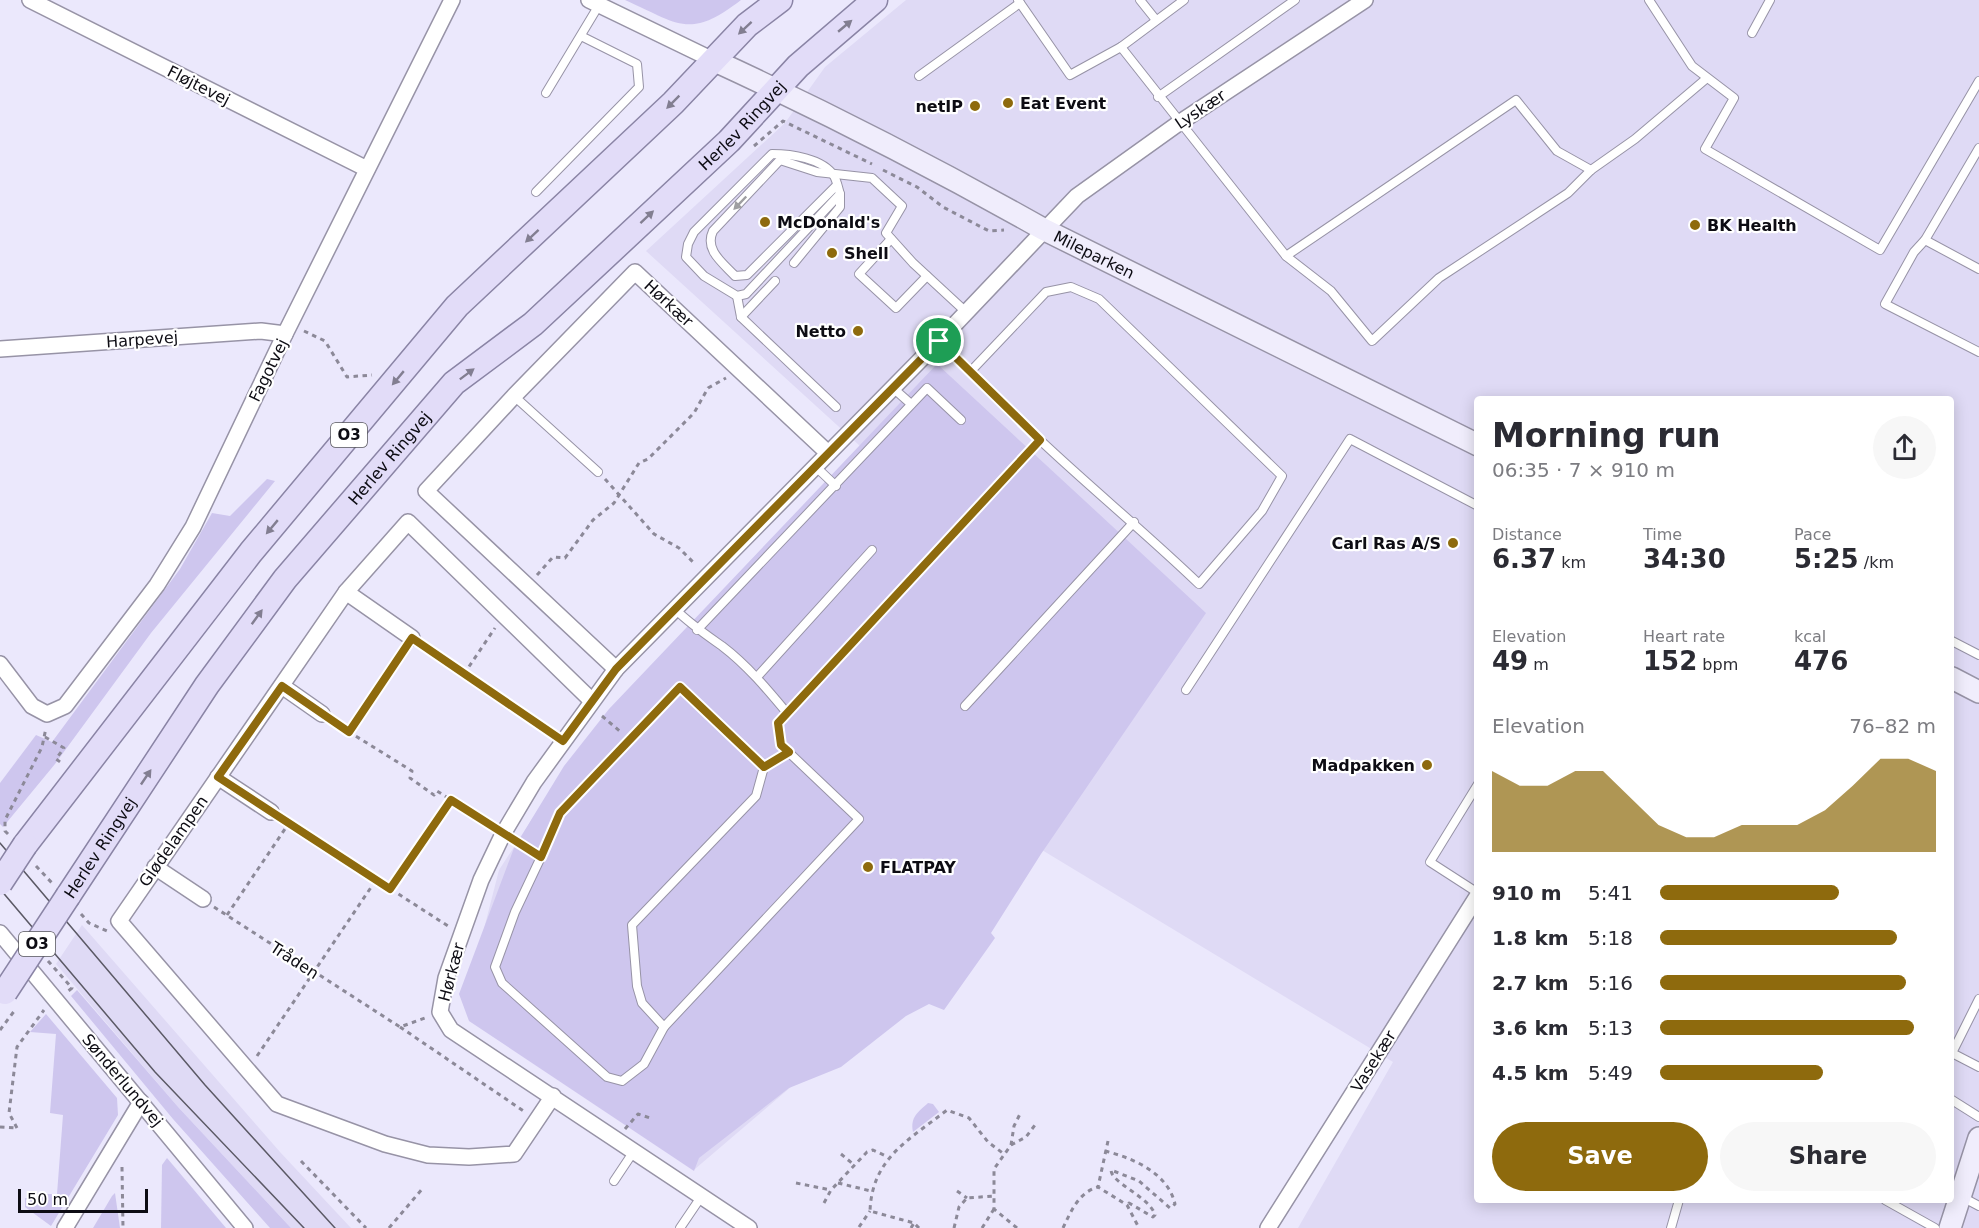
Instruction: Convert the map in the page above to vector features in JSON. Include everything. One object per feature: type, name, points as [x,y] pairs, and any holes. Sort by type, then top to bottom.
[{"type":"main road","name":"O3","points":[[0,883],[24,845],[251,552],[458,306],[673,103],[747,25],[780,0]]},
{"type":"main road","name":"Herlev Ringvej","points":[[8,999],[68,896],[207,685],[285,579],[379,469],[454,383],[533,324],[725,144],[814,51],[875,0]]},
{"type":"street","name":"Fløjtevej","points":[[30,0],[367,169]]},
{"type":"street","name":"Fagotvej","points":[[0,664],[32,706],[47,714],[65,706],[157,585],[193,527],[287,329],[452,0]]},
{"type":"street","name":"Lyskær","points":[[1043,229],[1077,196],[1179,123],[1365,0]]},
{"type":"street","points":[[597,1],[713,60]]},
{"type":"street","name":"Mileparken","points":[[713,60],[777,89],[932,167],[1043,229],[1474,443]]},
{"type":"street","name":"Hørkær","points":[[749,1228],[451,1030],[440,1012],[446,978],[481,880],[503,834],[563,741],[616,669],[939,341],[1043,229]]},
{"type":"street","name":"Hørkær","points":[[616,669],[426,491],[514,396],[635,272],[828,453]]},
{"type":"street","name":"Harpevej","points":[[0,349],[287,329]]},
{"type":"street","name":"Glødelampen","points":[[553,1096],[514,1154],[469,1157],[428,1155],[385,1144],[277,1104],[119,921],[346,592],[408,522],[591,703]]},
{"type":"street","points":[[346,592],[412,638]]},
{"type":"street","points":[[1954,679],[1979,692]]},
{"type":"street","points":[[282,686],[322,714]]},
{"type":"street","points":[[218,777],[271,812]]},
{"type":"street","points":[[155,867],[203,899]]},
{"type":"street","name":"Vasekær","points":[[1268,1228],[1474,900]]},
{"type":"street","name":"Sønderlundvej","points":[[0,933],[245,1228]]},
{"type":"street","points":[[65,1228],[141,1102]]},
{"type":"street","points":[[1950,1228],[1965,1193],[1979,1138]]},
{"type":"lane","points":[[1140,0],[1156,20]]},
{"type":"lane","points":[[919,76],[1019,1],[1070,75],[1121,46],[1184,0]]},
{"type":"lane","points":[[1158,97],[1295,0]]},
{"type":"lane","points":[[1649,0],[1692,66],[1734,98],[1705,149],[1880,250],[1979,81]]},
{"type":"lane","points":[[1752,33],[1770,0]]},
{"type":"lane","points":[[546,93],[581,36],[597,1]]},
{"type":"lane","points":[[536,192],[639,87],[637,64],[581,36]]},
{"type":"lane","points":[[1121,46],[1158,97],[1286,256],[1331,291],[1372,341],[1439,278],[1568,193],[1591,170],[1635,139],[1707,78]]},
{"type":"lane","points":[[1286,256],[1516,100],[1557,151],[1591,170]]},
{"type":"lane","points":[[1979,148],[1925,240],[1914,252],[1885,304],[1979,352]]},
{"type":"lane","points":[[794,263],[840,207],[840,194],[833,174],[821,165],[790,154],[772,154],[694,232],[688,244],[686,257],[704,276],[736,296],[746,294],[840,194]]},
{"type":"lane","points":[[837,185],[747,275],[735,276],[713,253],[710,242],[713,231],[780,160],[817,172],[872,178],[902,206],[886,233],[966,312]]},
{"type":"lane","points":[[891,239],[859,274],[896,308],[927,276]]},
{"type":"lane","points":[[1925,240],[1979,269]]},
{"type":"lane","points":[[741,317],[774,280]]},
{"type":"lane","points":[[939,341],[970,372],[1040,440],[1134,522],[1199,584],[1262,511],[1282,476],[1099,299],[1071,287],[1046,292],[970,372]]},
{"type":"lane","points":[[736,296],[741,317],[836,407]]},
{"type":"lane","points":[[893,388],[911,404]]},
{"type":"lane","points":[[697,630],[927,388],[961,420]]},
{"type":"lane","points":[[514,396],[598,472]]},
{"type":"lane","points":[[1186,690],[1350,439],[1474,504]]},
{"type":"lane","points":[[764,767],[680,687],[560,813],[515,912],[495,967],[502,983],[606,1077],[622,1080],[644,1064],[664,1027],[859,819],[781,745],[778,723],[1040,440]]},
{"type":"lane","points":[[815,466],[836,486]]},
{"type":"lane","points":[[965,706],[1134,522]]},
{"type":"lane","points":[[757,677],[872,550]]},
{"type":"lane","points":[[675,609],[697,630],[723,647],[757,677],[787,712]]},
{"type":"lane","points":[[1954,642],[1979,655]]},
{"type":"lane","points":[[664,1027],[642,1003],[637,986],[632,925],[756,796],[764,767],[789,752]]},
{"type":"lane","points":[[1474,790],[1430,862],[1474,891]]},
{"type":"lane","points":[[503,834],[541,857]]},
{"type":"lane","points":[[1954,1049],[1979,999]]},
{"type":"lane","points":[[1954,1054],[1979,1067]]},
{"type":"lane","points":[[1954,1101],[1979,1117]]},
{"type":"lane","points":[[614,1181],[634,1151]]},
{"type":"lane","points":[[680,1228],[701,1197]]},
{"type":"lane","points":[[1671,1228],[1678,1203]]},
{"type":"lane","points":[[1890,1203],[1935,1228]]},
{"type":"path","points":[[751,149],[783,121],[916,187],[933,201],[989,231],[1011,230]]},
{"type":"path","points":[[287,329],[325,341],[347,377],[377,375]]},
{"type":"path","points":[[527,585],[553,557],[565,558],[593,520],[614,503],[639,463],[648,459],[694,413],[708,388],[740,370]]},
{"type":"path","points":[[598,472],[620,493],[654,534],[679,548],[707,576]]},
{"type":"path","points":[[464,674],[504,615]]},
{"type":"path","points":[[349,732],[412,638],[563,741]]},
{"type":"path","points":[[591,703],[630,739]]},
{"type":"path","points":[[322,714],[412,771],[410,778],[434,795],[437,790],[503,834]]},
{"type":"path","points":[[45,736],[64,748],[56,759],[65,766]]},
{"type":"path","points":[[390,889],[451,800]]},
{"type":"path","points":[[271,812],[461,934]]},
{"type":"path","points":[[227,915],[289,824]]},
{"type":"path","points":[[248,1070],[376,880]]},
{"type":"path","name":"Tråden","points":[[203,899],[400,1027],[537,1120]]},
{"type":"path","points":[[47,960],[72,988]]},
{"type":"path","points":[[0,1127],[17,1128],[9,1113],[17,1047],[54,997]]},
{"type":"path","points":[[0,1030],[8,999]]},
{"type":"path","points":[[400,1027],[440,1012]]},
{"type":"path","points":[[860,1227],[870,1210],[871,1191],[888,1157],[947,1110],[969,1118],[987,1142],[1004,1154]]},
{"type":"path","points":[[616,1139],[638,1114],[650,1118]]},
{"type":"path","points":[[1011,1145],[1014,1126],[1020,1114]]},
{"type":"path","points":[[982,1228],[994,1209],[994,1170],[1011,1145],[1026,1137],[1035,1125]]},
{"type":"path","points":[[1098,1187],[1107,1141]]},
{"type":"path","points":[[824,1203],[831,1190],[853,1164],[873,1149],[888,1157]]},
{"type":"path","points":[[1105,1150],[1129,1157],[1162,1180],[1175,1204],[1170,1208],[1139,1181],[1112,1170],[1113,1176],[1138,1194],[1154,1210],[1155,1215],[1153,1217],[1130,1203],[1127,1205]]},
{"type":"path","points":[[841,1154],[853,1164]]},
{"type":"path","points":[[301,1161],[366,1228]]},
{"type":"path","points":[[103,1165],[122,1166],[123,1228]]},
{"type":"path","points":[[837,1182],[871,1191]]},
{"type":"path","points":[[796,1183],[831,1190]]},
{"type":"path","points":[[1098,1187],[1127,1205],[1139,1228]]},
{"type":"path","points":[[1063,1228],[1075,1203],[1089,1190],[1098,1187]]},
{"type":"path","points":[[389,1228],[423,1188]]},
{"type":"path","points":[[957,1191],[967,1198],[994,1196]]},
{"type":"path","points":[[954,1228],[959,1207],[967,1198]]},
{"type":"path","points":[[994,1209],[1017,1228]]},
{"type":"path","points":[[870,1210],[914,1223],[920,1228]]},
{"type":"path","points":[[910,1228],[914,1223]]},
{"type":"shaded area","points":[[625,0],[741,0],[709,20],[696,24],[684,24],[659,16]]},
{"type":"shaded area","points":[[906,0],[1979,0],[1979,1228],[1298,1228],[1393,1062],[1037,847],[848,1038],[695,1169],[464,1007],[499,870],[547,796],[860,446],[646,251],[785,123],[825,67]]},
{"type":"shaded area","points":[[937,364],[1206,613],[1041,854],[991,933],[995,938],[944,1010],[929,1004],[906,1016],[841,1067],[789,1088],[699,1158],[694,1171],[469,1021],[459,994],[514,848],[564,766],[609,709]]},
{"type":"shaded area","points":[[267,479],[275,481],[151,633],[55,764],[3,827],[0,824],[0,783],[36,735],[52,742],[180,569],[212,513],[230,516]]},
{"type":"shaded area","points":[[82,925],[280,1152],[351,1228],[291,1228],[179,1108],[56,964]]},
{"type":"shaded area","points":[[77,990],[179,1108],[291,1228],[270,1228],[173,1119],[71,996]]},
{"type":"shaded area","points":[[46,1014],[117,1098],[118,1115],[51,1226],[25,1207],[25,1198],[41,1199],[42,1194],[57,1194],[63,1115],[50,1113],[56,1034],[30,1032]]},
{"type":"shaded area","points":[[928,1103],[933,1104],[939,1112],[913,1132],[914,1119]]},
{"type":"shaded area","points":[[167,1158],[226,1228],[161,1228],[162,1165]]},
{"type":"shaded area","points":[[115,1193],[120,1228],[93,1228],[112,1196]]},
{"type":"tram line","points":[[0,843],[205,1085],[335,1228]]},
{"type":"tram line","points":[[0,889],[155,1072],[304,1228]]},
{"type":"place","name":"Eat Event","points":[[1008,103]]},
{"type":"place","name":"netIP","points":[[975,106]]},
{"type":"place","name":"McDonald's","points":[[765,222]]},
{"type":"place","name":"BK Health","points":[[1695,225]]},
{"type":"place","name":"Shell","points":[[832,253]]},
{"type":"place","name":"Netto","points":[[858,331]]},
{"type":"place","name":"Carl Ras A/S","points":[[1453,543]]},
{"type":"place","name":"Madpakken","points":[[1427,765]]},
{"type":"place","name":"FLATPAY","points":[[868,867]]},
{"type":"route","points":[[939,341],[1040,440],[778,723],[781,745],[789,752],[764,767],[680,687],[560,813],[541,857],[451,800],[390,889],[218,777],[282,686],[349,732],[412,638],[563,741],[616,669],[939,341]]}]
